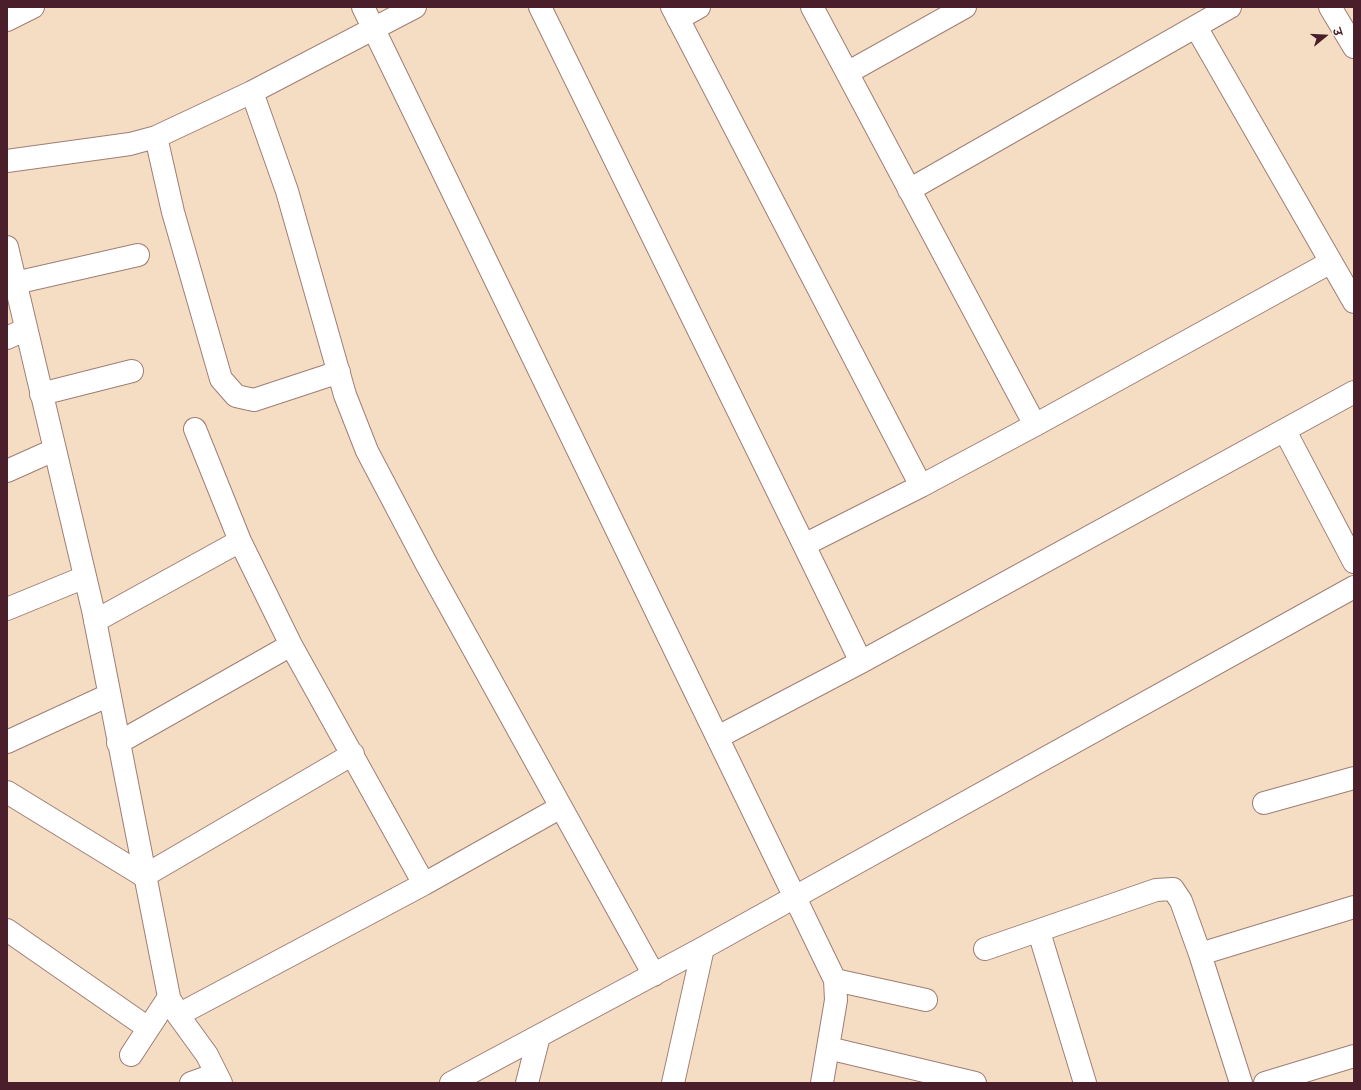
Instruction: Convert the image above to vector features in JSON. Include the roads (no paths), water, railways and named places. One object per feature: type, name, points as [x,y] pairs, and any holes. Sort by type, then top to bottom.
[{"type":"street","points":[[7,20],[33,7]]},
{"type":"street","points":[[363,7],[836,980],[836,1000],[822,1083]]},
{"type":"street","points":[[7,162],[130,144],[156,137],[252,92],[415,7]]},
{"type":"street","points":[[540,7],[861,662]]},
{"type":"street","points":[[699,7],[675,13],[921,486]]},
{"type":"street","points":[[812,7],[1035,425]]},
{"type":"street","points":[[847,73],[964,7]]},
{"type":"street","points":[[909,190],[1230,7]]},
{"type":"street","points":[[1330,7],[1348,23],[1354,47]]},
{"type":"street","points":[[1196,27],[1354,302]]},
{"type":"street","points":[[252,92],[287,191],[346,395],[367,451],[426,565],[654,975]]},
{"type":"street","points":[[156,137],[172,212],[221,379],[236,396],[254,400],[339,372]]},
{"type":"street","points":[[7,247],[15,283],[16,333],[41,394],[85,577],[95,621],[144,876],[174,1006],[207,1055],[218,1079],[191,1083]]},
{"type":"street","points":[[15,283],[138,255]]},
{"type":"street","points":[[804,545],[921,486],[1035,425],[1331,262]]},
{"type":"street","points":[[41,394],[132,371]]},
{"type":"street","points":[[718,737],[861,662],[1354,392]]},
{"type":"street","points":[[195,429],[240,541],[291,645],[424,884]]},
{"type":"street","points":[[1285,431],[1354,562]]},
{"type":"street","points":[[7,471],[54,450]]},
{"type":"street","points":[[95,621],[240,541]]},
{"type":"street","points":[[7,609],[85,577]]},
{"type":"street","points":[[451,1083],[654,975],[1354,587]]},
{"type":"street","points":[[118,742],[291,645]]},
{"type":"street","points":[[7,742],[109,695]]},
{"type":"street","points":[[144,876],[353,754]]},
{"type":"street","points":[[1264,803],[1354,778]]},
{"type":"street","points":[[7,792],[144,876]]},
{"type":"street","points":[[131,1055],[148,1028],[174,1006],[424,884],[561,807]]},
{"type":"street","points":[[985,949],[1039,932],[1156,890],[1173,889],[1181,901],[1200,954],[1241,1083]]},
{"type":"street","points":[[1200,954],[1354,907]]},
{"type":"street","points":[[7,930],[148,1028]]},
{"type":"street","points":[[1039,932],[1085,1083]]},
{"type":"street","points":[[673,1083],[703,948]]},
{"type":"street","points":[[836,980],[926,1000]]},
{"type":"street","points":[[527,1083],[539,1036]]},
{"type":"street","points":[[828,1048],[975,1083]]},
{"type":"street","points":[[1265,1083],[1354,1056]]}]
